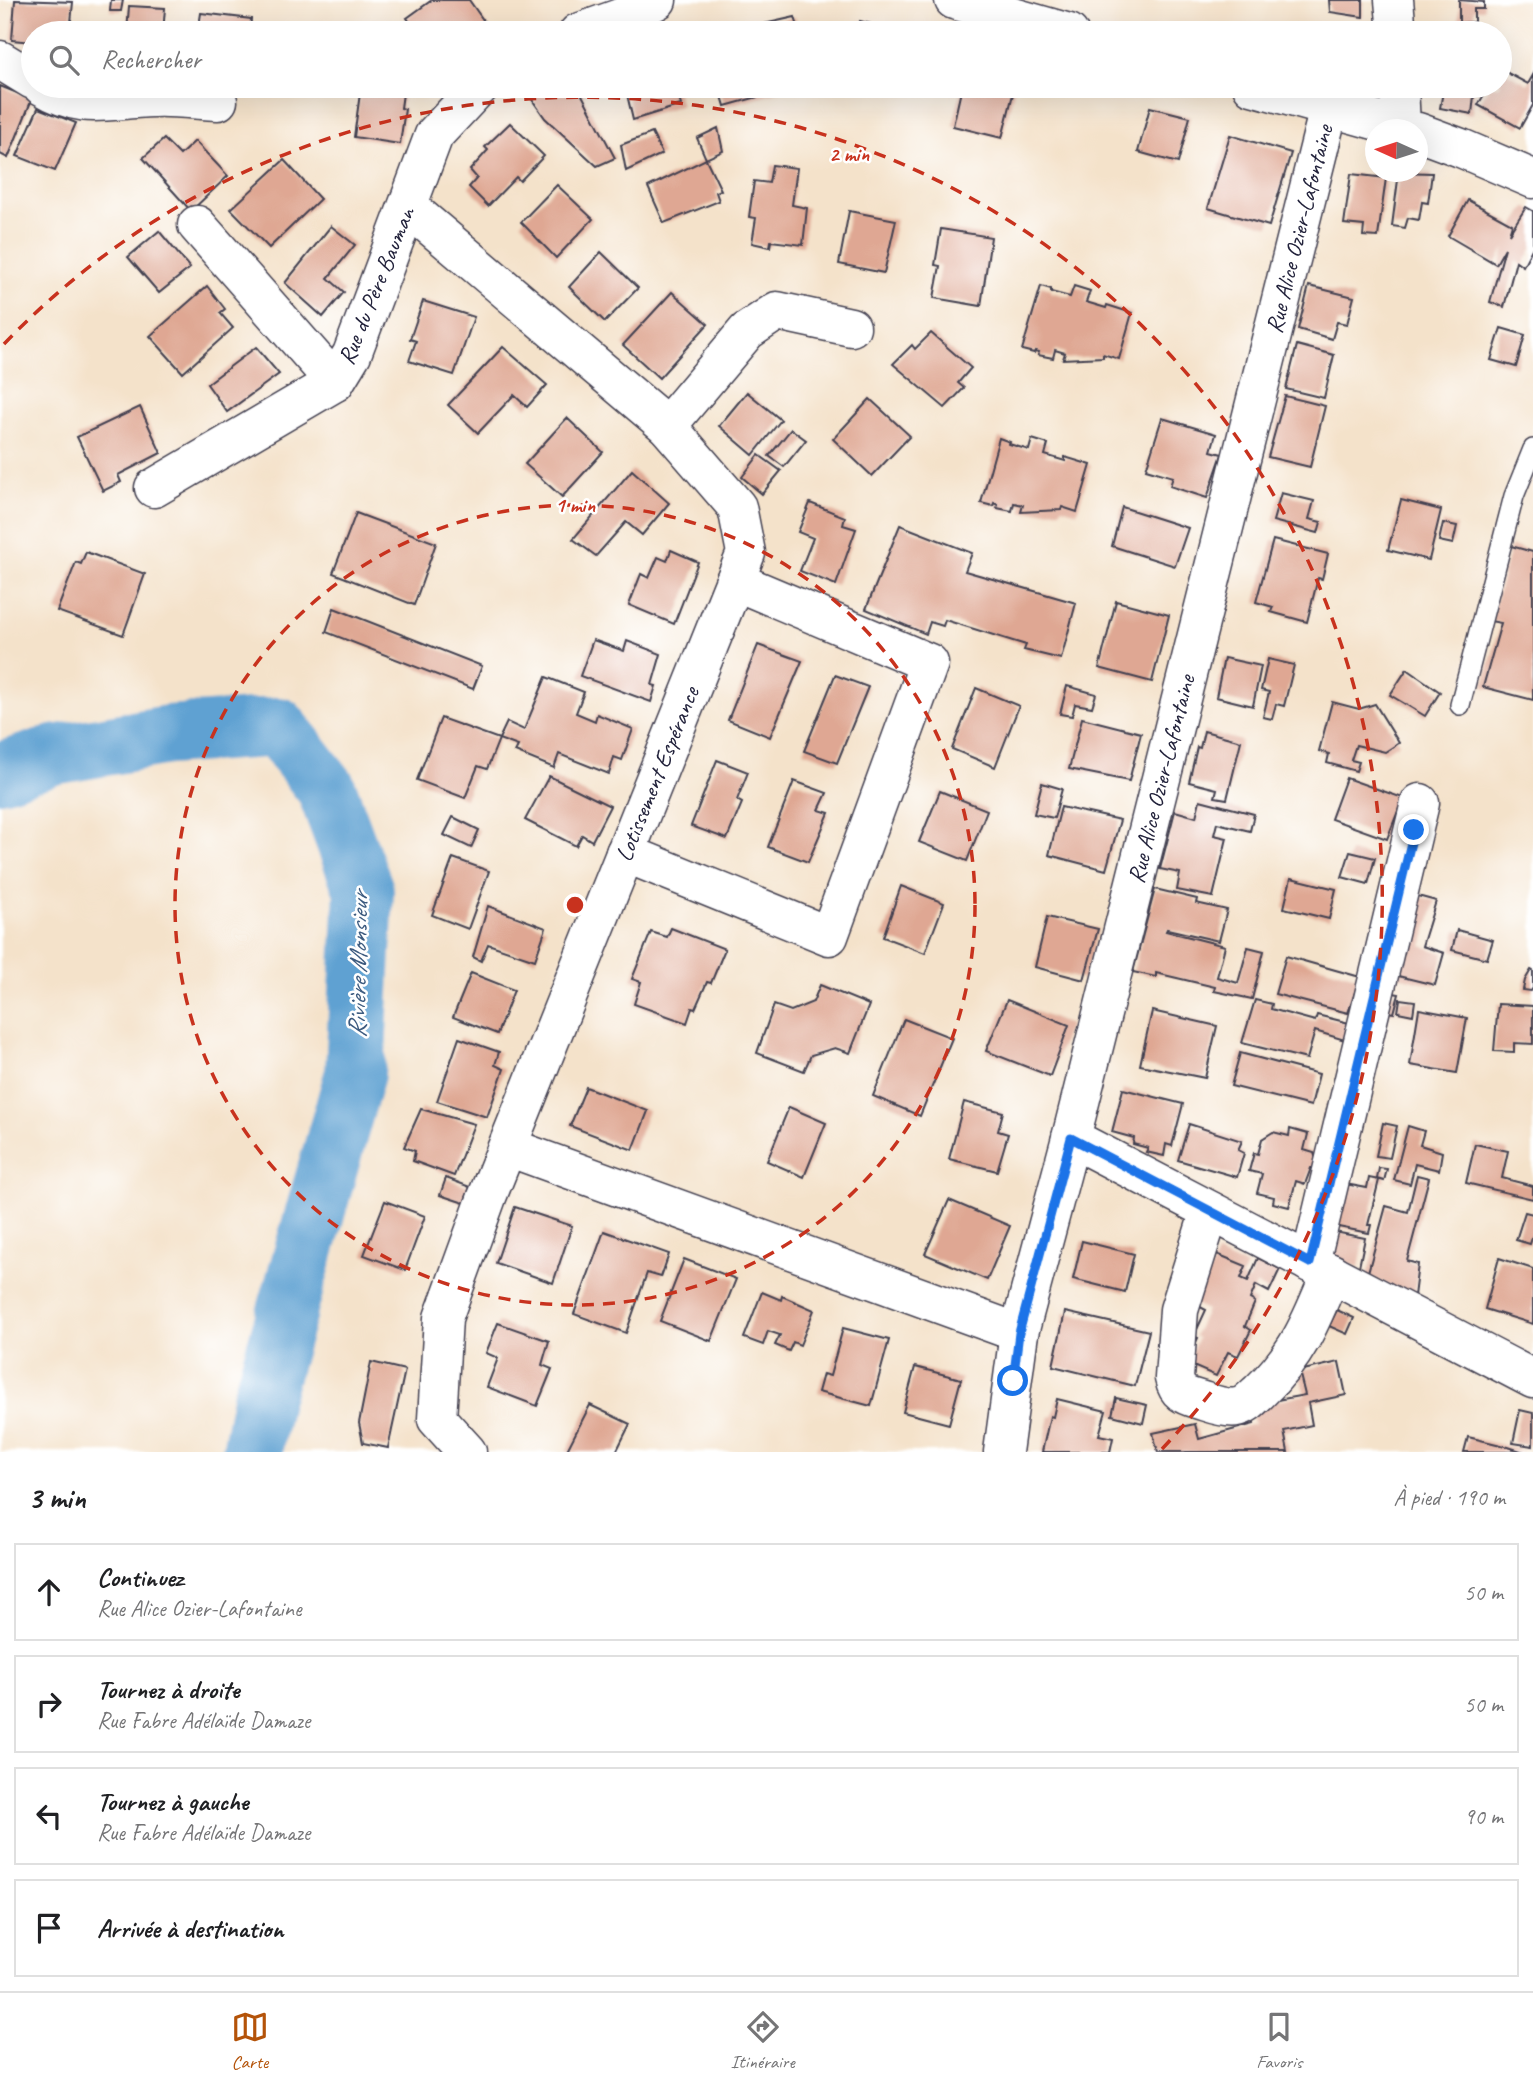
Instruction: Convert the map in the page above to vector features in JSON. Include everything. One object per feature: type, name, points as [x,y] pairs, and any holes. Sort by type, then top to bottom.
[{"type":"street","points":[[611,21],[657,0]]},
{"type":"street","points":[[954,0],[1027,21]]},
{"type":"street","points":[[1394,0],[1395,21]]},
{"type":"street","points":[[0,61],[21,73]]},
{"type":"street","points":[[62,98],[93,104],[144,98]]},
{"type":"street","points":[[175,98],[218,101]]},
{"type":"street","name":"Rue du Père Bauman","points":[[154,488],[335,383],[352,354],[434,135],[469,98]]},
{"type":"street","points":[[1294,98],[1371,119]]},
{"type":"street","points":[[1402,98],[1407,119]]},
{"type":"street","name":"Rue Alice Ozier-Lafontaine","points":[[1003,1452],[1019,1333],[1071,1138],[1329,108]]},
{"type":"street","points":[[1428,136],[1531,174]]},
{"type":"street","name":"Lotissement Espérance","points":[[408,207],[667,426],[737,507],[746,553],[508,1147],[443,1318],[437,1419],[467,1452]]},
{"type":"street","points":[[197,225],[335,383]]},
{"type":"street","points":[[667,426],[747,331],[777,311],[851,327]]},
{"type":"street","points":[[625,853],[829,936],[929,663],[734,581]]},
{"type":"street","points":[[1210,1211],[1179,1310],[1174,1378],[1177,1389],[1183,1394],[1237,1408],[1247,1403],[1281,1371],[1305,1335],[1420,803]]},
{"type":"street","points":[[1071,1138],[1533,1379]]},
{"type":"street","points":[[508,1147],[1019,1333]]},
{"type":"lane","points":[[1460,705],[1514,496],[1533,449]]},
{"type":"building","points":[[15,0],[73,2],[71,21],[21,21],[21,41],[12,40]]},
{"type":"building","points":[[111,0],[123,0],[121,11],[110,11]]},
{"type":"building","points":[[432,0],[469,0],[484,21],[409,21],[407,18]]},
{"type":"building","points":[[1329,0],[1363,0],[1363,17],[1330,12]]},
{"type":"building","points":[[1459,0],[1484,2],[1484,9],[1474,9],[1474,21],[1459,21]]},
{"type":"building","points":[[129,6],[165,8],[164,21],[128,21]]},
{"type":"building","points":[[201,13],[251,19],[251,21],[200,21]]},
{"type":"building","points":[[795,17],[796,21],[777,21]]},
{"type":"building","points":[[1512,75],[1528,84],[1533,75],[1533,105],[1520,128],[1478,105],[1482,98],[1512,98]]},
{"type":"building","points":[[0,86],[21,95],[21,98],[32,99],[8,158],[0,154]]},
{"type":"building","points":[[359,98],[402,98],[401,108],[405,109],[400,144],[354,137]]},
{"type":"building","points":[[531,98],[584,98],[615,158],[597,166],[545,118]]},
{"type":"building","points":[[628,98],[679,98],[681,105],[633,120]]},
{"type":"building","points":[[723,98],[754,98],[725,106]]},
{"type":"building","points":[[959,98],[1012,98],[1002,138],[953,126]]},
{"type":"building","points":[[1442,98],[1474,98],[1472,114],[1440,108]]},
{"type":"building","points":[[1150,107],[1190,117],[1178,163],[1138,152]]},
{"type":"building","points":[[38,108],[76,123],[55,171],[17,156]]},
{"type":"building","points":[[510,123],[544,156],[520,181],[516,177],[488,206],[469,187],[477,178],[470,170],[488,150],[485,147]]},
{"type":"building","points":[[718,128],[723,151],[706,159],[697,138]]},
{"type":"building","points":[[652,133],[662,154],[626,171],[621,145]]},
{"type":"building","points":[[1230,135],[1291,153],[1269,226],[1208,208]]},
{"type":"building","points":[[164,139],[180,155],[195,141],[228,176],[191,211],[143,158]]},
{"type":"building","points":[[706,159],[721,190],[716,192],[719,201],[664,223],[648,187]]},
{"type":"building","points":[[284,160],[320,199],[269,248],[231,209]]},
{"type":"building","points":[[772,165],[797,168],[792,205],[807,208],[803,245],[771,241],[770,247],[752,243],[756,218],[749,217],[754,181],[769,183]]},
{"type":"building","points":[[1428,173],[1432,173],[1428,203],[1422,202],[1419,220],[1408,218],[1405,228],[1392,226],[1398,182],[1428,182]]},
{"type":"building","points":[[1351,174],[1365,176],[1365,182],[1385,182],[1378,237],[1363,236],[1364,226],[1344,224]]},
{"type":"building","points":[[557,185],[593,219],[556,258],[521,222]]},
{"type":"building","points":[[1468,200],[1512,224],[1509,234],[1526,207],[1533,211],[1533,247],[1523,266],[1516,261],[1504,307],[1490,302],[1505,248],[1496,264],[1448,236]]},
{"type":"building","points":[[849,211],[896,220],[884,273],[839,264]]},
{"type":"building","points":[[331,226],[355,245],[328,278],[344,292],[323,317],[285,283]]},
{"type":"building","points":[[941,229],[991,237],[981,306],[934,298],[940,266],[935,265]]},
{"type":"building","points":[[159,231],[190,268],[159,293],[128,257]]},
{"type":"building","points":[[601,252],[638,288],[605,322],[569,287]]},
{"type":"building","points":[[207,286],[225,309],[220,313],[233,328],[183,373],[150,336]]},
{"type":"building","points":[[1041,286],[1070,297],[1074,286],[1090,291],[1086,302],[1132,313],[1119,359],[1103,354],[1103,357],[1063,359],[1065,353],[1055,350],[1053,358],[1038,355],[1039,352],[1022,350]]},
{"type":"building","points":[[1309,286],[1354,297],[1347,324],[1337,322],[1332,339],[1298,329]]},
{"type":"building","points":[[672,292],[708,324],[659,378],[623,345]]},
{"type":"building","points":[[423,301],[474,317],[454,375],[409,361],[416,341],[410,339]]},
{"type":"building","points":[[1501,328],[1525,335],[1516,367],[1491,360]]},
{"type":"building","points":[[931,333],[971,368],[958,383],[964,388],[945,408],[893,364],[912,345],[915,349]]},
{"type":"building","points":[[1297,345],[1334,355],[1324,398],[1286,389]]},
{"type":"building","points":[[256,347],[279,374],[227,412],[207,384]]},
{"type":"building","points":[[503,347],[547,385],[527,407],[514,395],[478,433],[448,405]]},
{"type":"building","points":[[747,392],[781,420],[753,455],[719,426]]},
{"type":"building","points":[[1285,396],[1325,406],[1310,467],[1268,457]]},
{"type":"building","points":[[870,399],[910,436],[872,476],[833,439]]},
{"type":"building","points":[[140,407],[161,453],[118,475],[121,482],[103,491],[77,437]]},
{"type":"building","points":[[567,418],[603,452],[562,497],[525,464]]},
{"type":"building","points":[[1162,418],[1216,434],[1211,451],[1222,454],[1207,498],[1170,486],[1173,477],[1146,469]]},
{"type":"building","points":[[791,429],[806,440],[784,467],[769,456]]},
{"type":"building","points":[[999,438],[1029,450],[1032,439],[1048,444],[1045,455],[1065,461],[1065,457],[1091,465],[1077,512],[1062,507],[1061,510],[1021,512],[1023,505],[1014,503],[1012,511],[997,508],[998,505],[994,503],[993,506],[981,503]]},
{"type":"building","points":[[759,455],[781,471],[762,494],[742,477]]},
{"type":"building","points":[[632,470],[669,503],[642,535],[626,522],[596,556],[573,539]]},
{"type":"building","points":[[1281,493],[1314,501],[1309,519],[1321,522],[1318,533],[1273,521]]},
{"type":"building","points":[[1401,500],[1441,510],[1429,560],[1388,550]]},
{"type":"building","points":[[810,503],[845,517],[843,525],[856,529],[836,585],[800,571],[813,538],[798,532]]},
{"type":"building","points":[[1122,507],[1188,528],[1175,566],[1112,546]]},
{"type":"building","points":[[356,513],[436,543],[414,605],[333,573]]},
{"type":"building","points":[[1443,523],[1457,526],[1453,544],[1439,541]]},
{"type":"building","points":[[900,525],[972,553],[965,571],[1076,603],[1061,659],[1024,650],[1026,645],[945,620],[943,626],[930,622],[926,634],[866,609]]},
{"type":"building","points":[[1273,540],[1328,554],[1322,579],[1318,578],[1307,622],[1271,612],[1273,607],[1256,602]]},
{"type":"building","points":[[1511,546],[1533,552],[1533,700],[1483,687],[1501,623],[1490,621]]},
{"type":"building","points":[[671,550],[698,562],[674,624],[629,605],[641,574],[649,578],[658,557],[667,561]]},
{"type":"building","points":[[86,552],[145,574],[123,635],[57,611],[76,562],[81,564]]},
{"type":"building","points":[[1116,601],[1169,615],[1152,682],[1099,668]]},
{"type":"building","points":[[334,608],[482,666],[473,689],[326,632]]},
{"type":"building","points":[[593,640],[624,651],[627,641],[661,654],[652,685],[656,686],[651,702],[580,676]]},
{"type":"building","points":[[758,645],[802,661],[770,737],[728,720]]},
{"type":"building","points":[[1224,658],[1261,666],[1253,706],[1216,697]]},
{"type":"building","points":[[1268,659],[1294,665],[1284,706],[1276,704],[1272,719],[1263,717],[1269,692],[1261,690]]},
{"type":"building","points":[[1407,669],[1440,692],[1425,716],[1390,695]]},
{"type":"building","points":[[835,675],[868,687],[837,763],[804,751]]},
{"type":"building","points":[[546,677],[584,692],[576,713],[595,721],[597,714],[633,729],[622,760],[614,757],[609,774],[559,754],[554,768],[515,752],[518,746],[499,739],[507,722],[524,730]]},
{"type":"building","points":[[1067,686],[1096,694],[1092,707],[1075,704],[1072,716],[1060,714]]},
{"type":"building","points":[[976,688],[1019,706],[995,767],[952,749]]},
{"type":"building","points":[[1332,702],[1359,709],[1375,704],[1399,743],[1385,752],[1356,745],[1351,760],[1359,762],[1356,771],[1327,763],[1329,754],[1319,751]]},
{"type":"building","points":[[441,718],[499,739],[487,769],[478,766],[465,798],[417,780]]},
{"type":"building","points":[[1082,718],[1141,733],[1129,781],[1069,769]]},
{"type":"building","points":[[1204,731],[1241,741],[1227,799],[1215,797],[1217,789],[1189,782],[1197,747],[1200,748]]},
{"type":"building","points":[[717,760],[748,772],[737,800],[742,803],[727,839],[691,826]]},
{"type":"building","points":[[549,776],[610,806],[592,841],[582,835],[576,846],[525,820]]},
{"type":"building","points":[[1346,778],[1403,798],[1387,839],[1331,819]]},
{"type":"building","points":[[794,781],[827,793],[819,810],[829,813],[808,862],[768,847]]},
{"type":"building","points":[[1042,783],[1062,789],[1054,818],[1034,814]]},
{"type":"building","points":[[940,791],[987,810],[967,861],[919,842]]},
{"type":"building","points":[[1200,800],[1254,814],[1250,831],[1217,823],[1214,835],[1227,838],[1213,897],[1177,890],[1180,873],[1160,869],[1175,811],[1196,817]]},
{"type":"building","points":[[1061,807],[1120,820],[1106,870],[1049,855]]},
{"type":"building","points":[[453,817],[479,830],[471,848],[444,835]]},
{"type":"building","points":[[1350,852],[1375,858],[1368,884],[1342,877]]},
{"type":"building","points":[[453,858],[489,871],[468,929],[432,915]]},
{"type":"building","points":[[1291,878],[1336,889],[1329,919],[1284,908]]},
{"type":"building","points":[[901,886],[944,903],[925,953],[883,937]]},
{"type":"building","points":[[1155,889],[1197,899],[1196,903],[1227,910],[1219,941],[1167,929],[1166,931],[1225,946],[1217,977],[1238,983],[1248,947],[1264,951],[1252,999],[1214,991],[1215,987],[1156,973],[1156,977],[1133,972]]},
{"type":"building","points":[[1403,892],[1436,901],[1422,946],[1444,953],[1435,985],[1394,975]]},
{"type":"building","points":[[488,906],[546,928],[535,960],[488,944],[481,961],[473,957]]},
{"type":"building","points":[[1047,917],[1098,929],[1084,980],[1035,967]]},
{"type":"building","points":[[671,928],[725,949],[711,983],[707,982],[687,1023],[634,1004],[641,982],[632,979],[651,932],[667,937]]},
{"type":"building","points":[[1457,930],[1493,940],[1487,959],[1452,950]]},
{"type":"building","points":[[1286,956],[1360,977],[1348,1013],[1275,994]]},
{"type":"building","points":[[1531,970],[1533,988],[1531,991],[1523,990],[1525,980]]},
{"type":"building","points":[[471,973],[514,990],[497,1034],[453,1017]]},
{"type":"building","points":[[820,985],[869,1005],[850,1053],[835,1048],[811,1055],[804,1071],[757,1053],[774,1005],[791,1011],[813,1002]]},
{"type":"building","points":[[1383,991],[1399,994],[1394,1013],[1378,1010]]},
{"type":"building","points":[[1400,999],[1415,1001],[1413,1015],[1398,1012]]},
{"type":"building","points":[[1007,1000],[1069,1025],[1050,1076],[986,1051]]},
{"type":"building","points":[[1255,1000],[1272,1004],[1271,1009],[1315,1021],[1317,1015],[1353,1024],[1348,1041],[1315,1031],[1307,1059],[1242,1043]]},
{"type":"building","points":[[1498,1004],[1533,1006],[1533,1044],[1514,1043],[1514,1052],[1494,1051]]},
{"type":"building","points":[[1419,1009],[1467,1018],[1457,1073],[1410,1065]]},
{"type":"building","points":[[1152,1011],[1217,1026],[1205,1078],[1140,1065]]},
{"type":"building","points":[[904,1019],[952,1038],[920,1116],[873,1096]]},
{"type":"building","points":[[459,1038],[499,1052],[495,1065],[504,1069],[487,1117],[437,1101]]},
{"type":"building","points":[[1240,1053],[1319,1074],[1311,1106],[1231,1086]]},
{"type":"building","points":[[586,1087],[648,1111],[633,1150],[570,1126]]},
{"type":"building","points":[[1123,1089],[1183,1104],[1172,1146],[1166,1144],[1164,1156],[1146,1152],[1148,1148],[1133,1144],[1134,1138],[1112,1132]]},
{"type":"building","points":[[964,1102],[1003,1112],[998,1131],[1008,1134],[997,1171],[949,1159]]},
{"type":"building","points":[[789,1107],[826,1123],[804,1177],[767,1161]]},
{"type":"building","points":[[421,1109],[474,1124],[454,1176],[413,1161],[415,1151],[404,1147]]},
{"type":"building","points":[[1383,1123],[1397,1126],[1390,1158],[1376,1156]]},
{"type":"building","points":[[1189,1124],[1242,1141],[1238,1150],[1244,1153],[1237,1177],[1178,1160]]},
{"type":"building","points":[[1408,1126],[1424,1131],[1420,1145],[1442,1152],[1439,1170],[1415,1164],[1410,1184],[1394,1180]]},
{"type":"building","points":[[1290,1129],[1308,1134],[1304,1150],[1314,1153],[1317,1162],[1315,1168],[1311,1168],[1305,1184],[1296,1181],[1289,1207],[1273,1203],[1274,1197],[1257,1193],[1262,1174],[1249,1171],[1254,1153],[1258,1154],[1262,1139],[1273,1132],[1289,1136]]},
{"type":"building","points":[[1475,1144],[1508,1151],[1502,1178],[1533,1186],[1533,1199],[1466,1183]]},
{"type":"building","points":[[1379,1168],[1387,1169],[1384,1181],[1377,1179]]},
{"type":"building","points":[[1417,1175],[1429,1178],[1407,1261],[1418,1264],[1414,1296],[1367,1276],[1386,1206],[1408,1212]]},
{"type":"building","points":[[446,1178],[470,1187],[464,1203],[440,1195]]},
{"type":"building","points":[[1369,1178],[1379,1180],[1368,1225],[1371,1225],[1369,1233],[1328,1225],[1345,1184],[1367,1188]]},
{"type":"building","points":[[949,1200],[1010,1226],[987,1280],[925,1254]]},
{"type":"building","points":[[385,1201],[425,1216],[405,1270],[364,1255]]},
{"type":"building","points":[[515,1207],[572,1226],[553,1283],[496,1263]]},
{"type":"building","points":[[1525,1212],[1533,1214],[1530,1244],[1516,1240]]},
{"type":"building","points":[[1325,1230],[1365,1238],[1359,1267],[1325,1257]]},
{"type":"building","points":[[604,1231],[669,1254],[661,1277],[647,1273],[626,1333],[574,1314]]},
{"type":"building","points":[[1082,1241],[1134,1254],[1125,1292],[1073,1279]]},
{"type":"building","points":[[1217,1254],[1246,1266],[1241,1278],[1248,1281],[1258,1258],[1280,1269],[1269,1292],[1256,1285],[1250,1299],[1255,1302],[1245,1326],[1251,1330],[1238,1356],[1228,1352],[1216,1376],[1186,1363],[1198,1338],[1194,1336],[1206,1310],[1185,1299],[1206,1279]]},
{"type":"building","points":[[1499,1258],[1533,1269],[1533,1324],[1485,1309]]},
{"type":"building","points":[[684,1259],[736,1279],[711,1341],[660,1321]]},
{"type":"building","points":[[762,1292],[781,1300],[782,1296],[814,1310],[800,1345],[793,1342],[789,1351],[775,1345],[780,1335],[768,1331],[763,1345],[744,1338]]},
{"type":"building","points":[[1337,1310],[1354,1318],[1347,1334],[1329,1326]]},
{"type":"building","points":[[1065,1312],[1149,1331],[1135,1386],[1053,1366]]},
{"type":"building","points":[[498,1323],[549,1341],[542,1365],[552,1369],[537,1406],[487,1387],[498,1358],[486,1353]]},
{"type":"building","points":[[843,1328],[889,1340],[871,1406],[818,1392],[823,1374],[830,1376]]},
{"type":"building","points":[[371,1362],[405,1370],[388,1448],[363,1443],[359,1423]]},
{"type":"building","points":[[1339,1362],[1346,1395],[1308,1403],[1312,1425],[1284,1431],[1288,1452],[1158,1452],[1153,1433],[1195,1424],[1199,1439],[1254,1424],[1250,1405],[1305,1395],[1299,1371]]},
{"type":"building","points":[[915,1367],[961,1379],[949,1424],[903,1412]]},
{"type":"building","points":[[1116,1398],[1147,1405],[1143,1423],[1112,1415]]},
{"type":"building","points":[[1057,1399],[1106,1411],[1099,1435],[1113,1438],[1110,1452],[1042,1452],[1050,1416],[1053,1417]]},
{"type":"building","points":[[590,1405],[630,1424],[616,1452],[566,1452]]},
{"type":"building","points":[[1520,1410],[1533,1413],[1533,1446],[1513,1443]]},
{"type":"building","points":[[1468,1437],[1505,1446],[1524,1452],[1464,1452]]},
{"type":"waterway","name":"Rivière Monsieur","points":[[0,772],[53,755],[168,735],[278,727],[326,788],[364,891],[355,1073],[262,1399],[252,1452]]},
{"type":"route","points":[[1013,1381],[1019,1333],[1071,1138],[1310,1263],[1414,830]]}]
